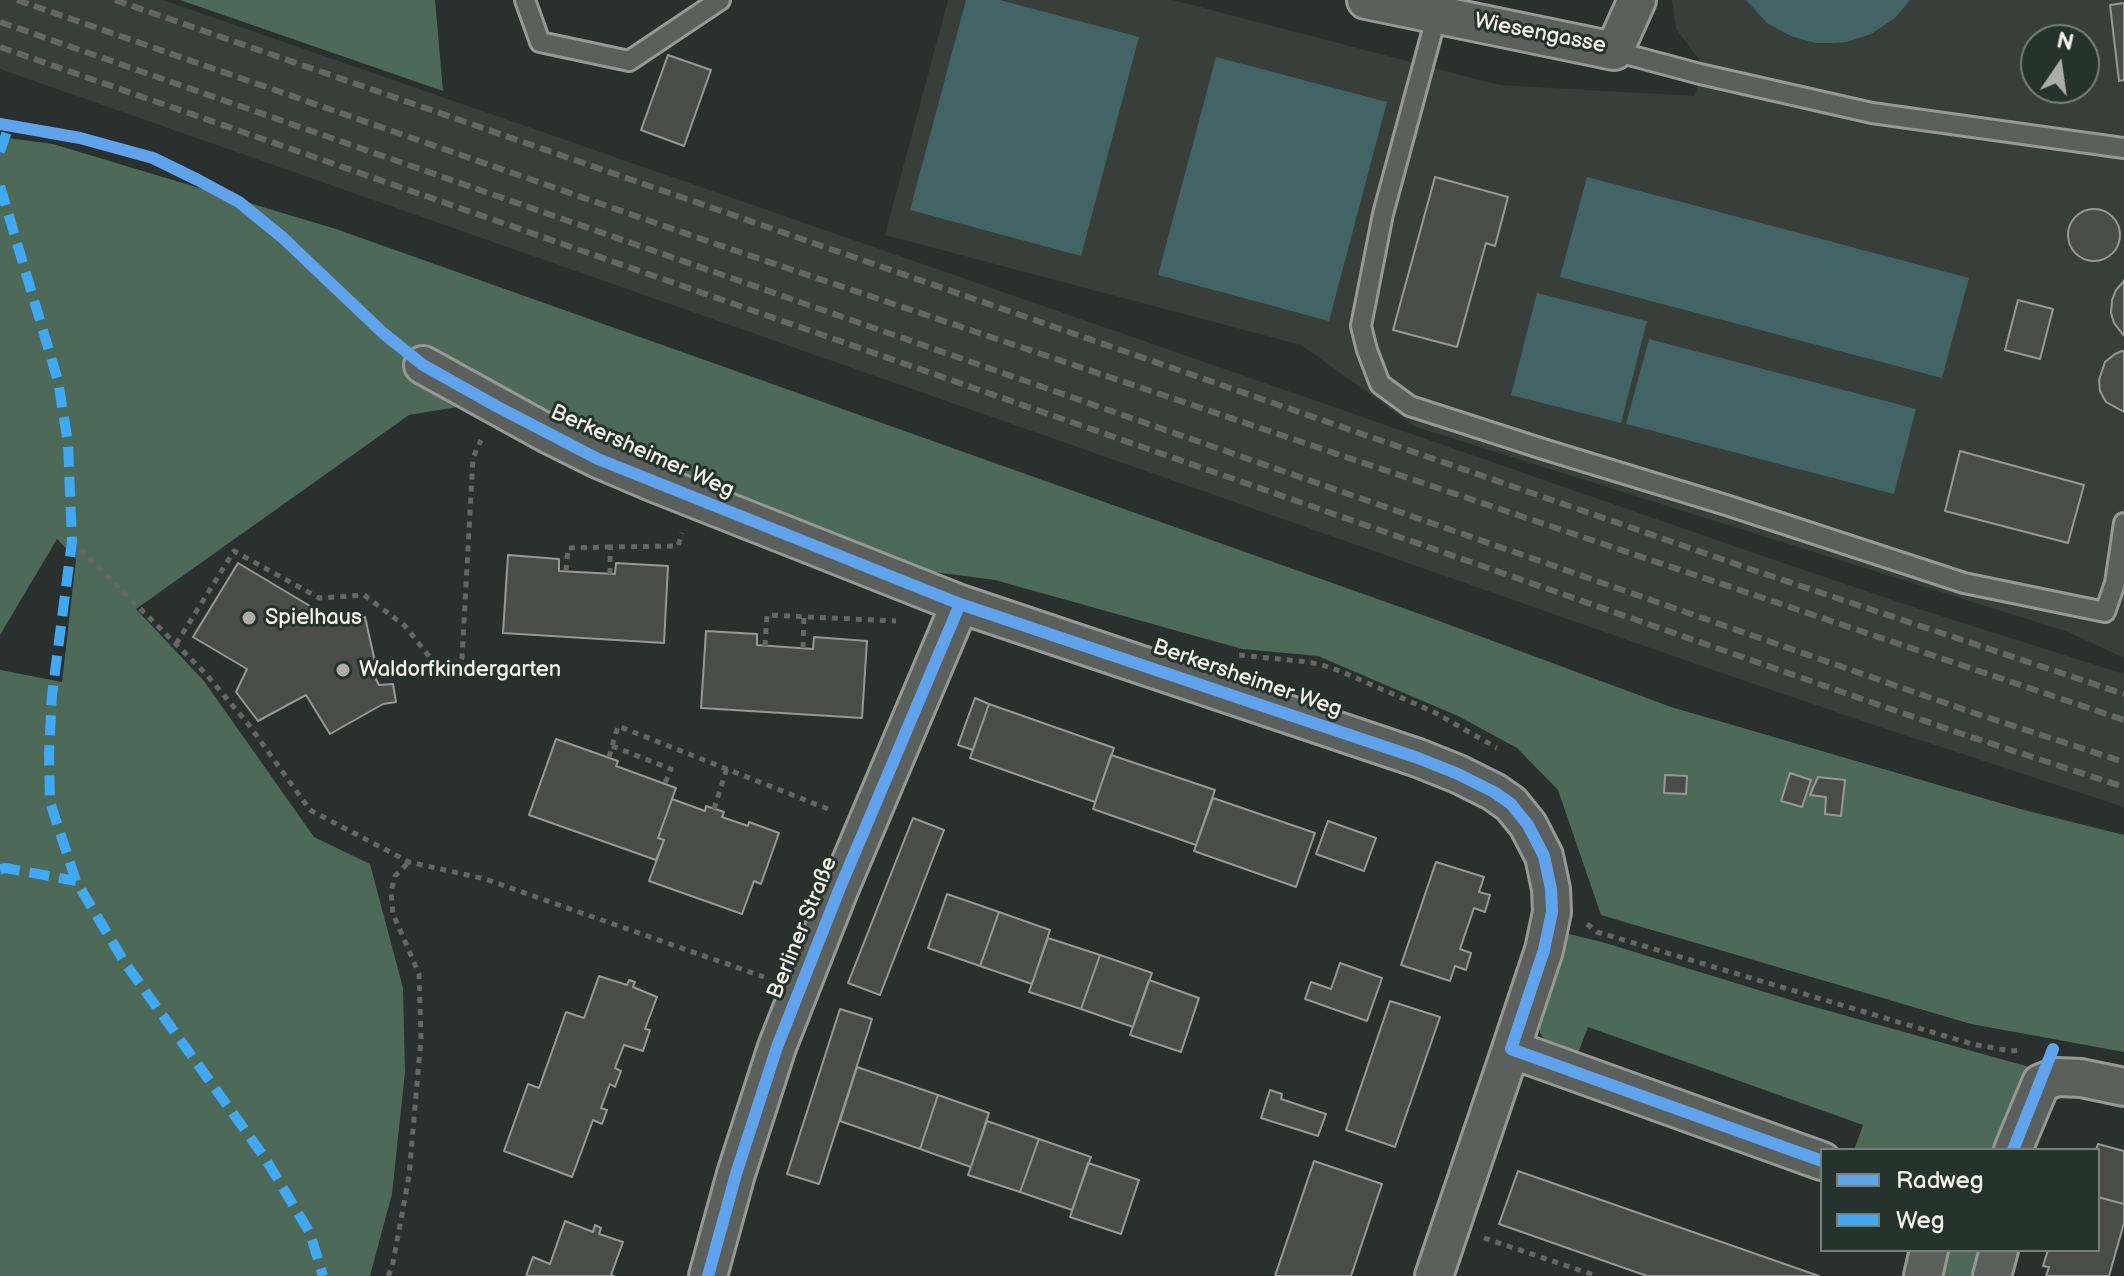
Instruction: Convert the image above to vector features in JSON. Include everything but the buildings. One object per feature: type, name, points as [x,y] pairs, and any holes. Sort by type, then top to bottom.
[{"type":"street","name":"Wiesengasse","points":[[1366,0],[1614,51],[1637,0]]},
{"type":"street","name":"Berkersheimer Weg","points":[[423,365],[598,459],[692,498],[960,604],[1418,758],[1458,774],[1511,804],[1528,825],[1544,856],[1549,873],[1552,912],[1544,950],[1434,1276]]},
{"type":"street","name":"Berliner Straße","points":[[708,1276],[777,1047],[960,604]]},
{"type":"street","points":[[1511,1049],[1820,1160]]},
{"type":"street","points":[[2014,1148],[2041,1083],[2057,1077],[2069,1077],[2124,1087]]},
{"type":"street","points":[[1923,1276],[1929,1252]]},
{"type":"street","points":[[1992,1276],[1998,1252]]},
{"type":"lane","points":[[525,0],[540,42],[629,61],[720,0]]},
{"type":"lane","points":[[1437,14],[1383,214],[1361,326],[1380,384],[1410,406],[1964,583],[2105,612],[2115,583],[2124,523]]},
{"type":"lane","points":[[1614,51],[1872,113],[2124,148]]},
{"type":"path","points":[[176,644],[234,551],[319,598],[364,595],[405,626],[436,665],[446,669],[457,667],[462,658],[473,458],[496,406]]},
{"type":"path","points":[[566,571],[568,548],[678,546],[692,498]]},
{"type":"path","points":[[72,541],[206,674],[249,725],[310,810],[409,862],[485,879],[799,989]]},
{"type":"path","points":[[610,547],[610,574]]},
{"type":"path","points":[[765,646],[767,615],[905,621],[917,587]]},
{"type":"path","points":[[803,648],[804,617]]},
{"type":"path","points":[[609,757],[618,726],[867,824]]},
{"type":"path","points":[[612,746],[671,769],[665,783]]},
{"type":"path","points":[[714,809],[727,768]]},
{"type":"path","points":[[388,1276],[409,1176],[421,1038],[419,974],[393,914],[391,892],[395,876],[409,862]]},
{"type":"path","points":[[1482,1237],[1597,1276]]},
{"type":"shaded area","points":[[0,0],[163,0],[1728,544],[2124,674],[2124,807],[1693,663],[0,69]]},
{"type":"shaded area","points":[[948,0],[1173,0],[1499,85],[1695,96],[1700,61],[1676,29],[1672,0],[2124,0],[2124,658],[2068,632],[1416,427],[1301,345],[885,235]]},
{"type":"green space","points":[[180,0],[435,0],[443,91]]},
{"type":"green space","points":[[0,137],[53,144],[336,229],[1431,618],[1671,707],[2024,810],[2124,835],[2124,1052],[1971,1024],[1601,915],[1558,790],[1517,748],[1458,716],[1318,656],[1242,649],[995,580],[926,571],[505,399],[409,415],[136,609],[204,681],[314,837],[370,864],[403,988],[405,1072],[392,1194],[370,1276],[0,1276],[0,670],[62,682],[76,559],[57,539],[0,635]]},
{"type":"green space","points":[[1565,933],[2033,1068],[1993,1148],[1855,1148],[1863,1125],[1588,1027],[1575,1061],[1550,1048],[1540,1033],[1540,1018]]},
{"type":"green space","points":[[1941,1252],[1982,1252],[1977,1276],[1936,1276]]},
{"type":"water","points":[[966,0],[1000,0],[1139,37],[1081,256],[910,210]]},
{"type":"water","points":[[1746,0],[1910,0],[1895,18],[1871,34],[1847,42],[1815,43],[1791,36],[1767,23]]},
{"type":"water","points":[[1216,57],[1387,102],[1329,321],[1158,275]]},
{"type":"water","points":[[1587,177],[1969,278],[1942,378],[1560,277]]},
{"type":"water","points":[[1537,293],[1647,321],[1621,423],[1511,395]]},
{"type":"water","points":[[1649,339],[1916,409],[1894,494],[1626,424]]},
{"type":"railway","points":[[17,0],[713,243],[2124,720]]},
{"type":"railway","points":[[115,0],[1753,570],[2124,694]]},
{"type":"railway","points":[[0,22],[1974,713],[2124,762]]},
{"type":"railway","points":[[0,47],[1965,735],[2124,787]]},
{"type":"marked path","points":[[0,152],[9,125]]},
{"type":"marked path","points":[[0,186],[58,381],[68,443],[72,541],[52,695],[50,802],[76,881],[125,963],[265,1158],[310,1233],[323,1276]]},
{"type":"marked path","points":[[0,869],[76,881]]},
{"type":"cycle path","points":[[0,124],[80,138],[153,158],[239,202],[282,237],[383,333],[423,365],[598,459],[960,604],[1418,758],[1494,792],[1511,804],[1528,825],[1544,856],[1551,889],[1552,912],[1544,950],[1511,1049],[1820,1160]]},
{"type":"cycle path","points":[[708,1276],[736,1174],[777,1047],[839,890],[960,604]]},
{"type":"cycle path","points":[[2014,1148],[2053,1049]]},
{"type":"place","name":"Spielhaus","points":[[249,618]]},
{"type":"place","name":"Waldorfkindergarten","points":[[343,670]]}]
